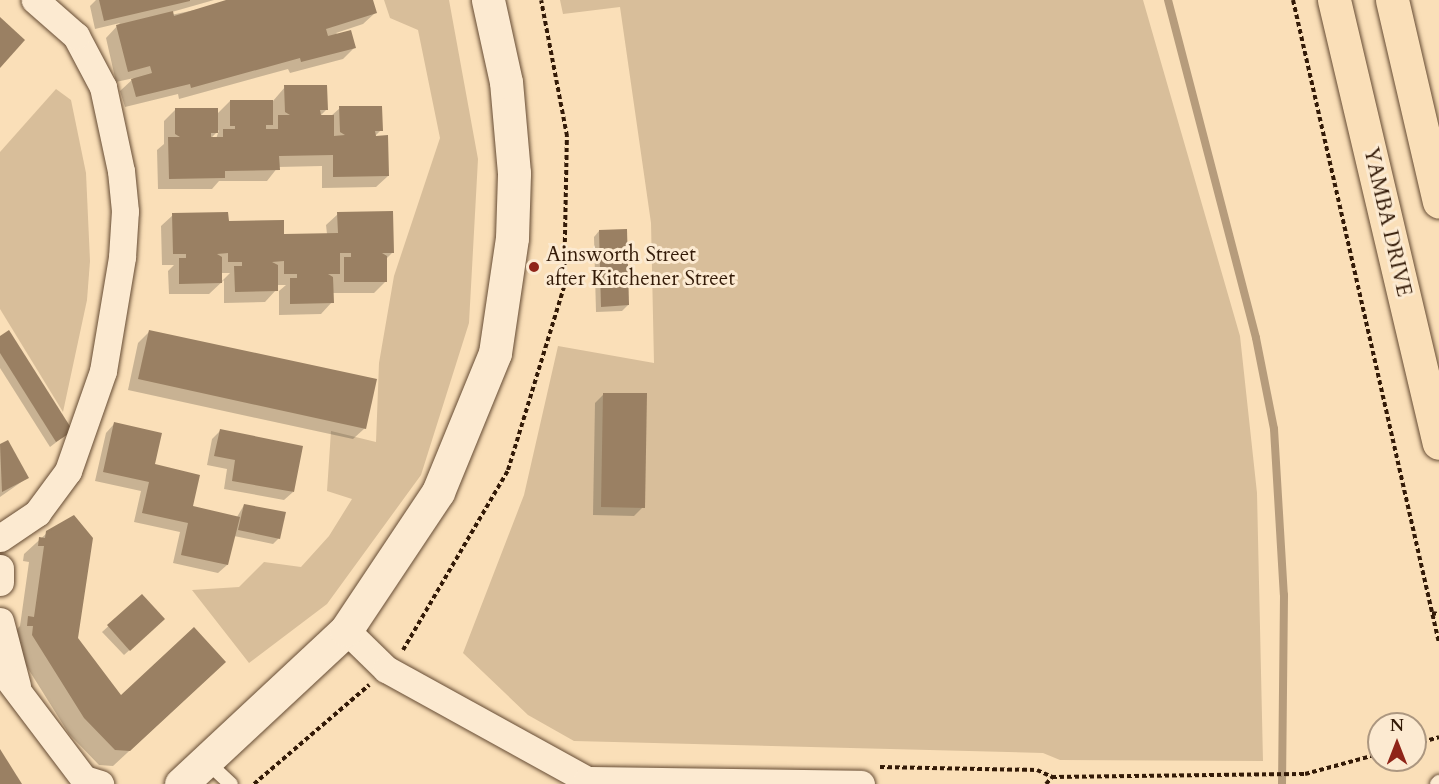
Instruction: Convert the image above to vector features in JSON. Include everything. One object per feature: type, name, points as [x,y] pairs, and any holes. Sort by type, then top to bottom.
[{"type":"main road","name":"YAMBA DRIVE","points":[[1334,0],[1439,443]]},
{"type":"main road","points":[[1392,0],[1439,202]]},
{"type":"street","points":[[0,538],[37,513],[68,471],[103,371],[122,257],[125,211],[121,171],[103,87],[76,36],[35,0]]},
{"type":"street","points":[[181,784],[346,630],[438,492],[495,353],[512,238],[514,173],[506,82],[488,0]]},
{"type":"street","points":[[0,568],[0,582]]},
{"type":"street","points":[[0,621],[9,677],[89,782]]},
{"type":"street","points":[[346,630],[386,669],[586,783],[867,775]]},
{"type":"lane","points":[[206,761],[231,784]]},
{"type":"path","points":[[1293,0],[1439,643]]},
{"type":"path","points":[[1432,613],[1439,614]]},
{"type":"path","points":[[254,784],[386,669]]},
{"type":"path","points":[[867,775],[1037,770],[1052,777],[1305,774],[1367,757]]},
{"type":"path","points":[[1046,784],[1052,777]]},
{"type":"shaded area","points":[[384,0],[449,0],[478,159],[469,323],[421,475],[327,604],[249,663],[192,590],[239,587],[264,562],[301,567],[329,536],[352,499],[327,491],[331,431],[376,442],[379,363],[394,276],[440,138],[418,30],[390,18]]},
{"type":"shaded area","points":[[560,0],[1143,0],[1240,336],[1257,493],[1263,761],[1060,760],[1043,753],[574,741],[528,715],[463,653],[524,495],[558,346],[654,363],[651,223],[620,7],[563,14]]},
{"type":"shaded area","points":[[56,89],[71,100],[86,173],[90,261],[87,300],[63,412],[0,309],[0,152]]},
{"type":"building","points":[[99,0],[190,0],[190,1],[104,21]]},
{"type":"building","points":[[226,0],[373,0],[377,13],[326,29],[328,36],[351,30],[356,48],[301,62],[300,58],[191,88],[190,84],[136,97],[131,79],[152,73],[150,66],[128,72],[116,25],[173,11],[174,16]]},
{"type":"building","points":[[0,17],[25,40],[0,68]]},
{"type":"building","points":[[284,85],[327,85],[328,110],[320,110],[321,115],[334,115],[334,136],[345,135],[340,132],[339,106],[382,106],[383,131],[375,131],[376,136],[388,135],[389,176],[333,177],[333,155],[279,156],[280,170],[225,171],[225,178],[169,179],[168,137],[180,137],[175,134],[175,108],[218,108],[218,133],[211,133],[211,137],[223,137],[223,129],[235,129],[235,126],[230,126],[230,100],[273,100],[273,125],[266,125],[266,129],[278,129],[278,115],[290,115],[285,112]]},
{"type":"building","points":[[393,211],[394,253],[382,253],[387,256],[387,282],[344,282],[344,257],[351,257],[351,253],[340,253],[340,274],[328,274],[333,277],[334,303],[290,304],[290,278],[297,278],[297,274],[284,274],[284,261],[272,262],[278,265],[278,291],[235,292],[234,266],[242,266],[242,262],[228,262],[228,253],[217,254],[222,257],[222,283],[179,284],[179,258],[186,258],[186,254],[173,254],[172,213],[228,212],[229,221],[284,220],[284,234],[338,233],[337,212]]},
{"type":"building","points":[[627,229],[629,305],[601,307],[599,230]]},
{"type":"building","points":[[9,330],[73,431],[56,442],[0,353],[0,336]]},
{"type":"building","points":[[149,330],[377,379],[366,429],[138,379]]},
{"type":"building","points":[[603,393],[647,393],[645,508],[601,507]]},
{"type":"building","points":[[114,422],[162,433],[155,464],[200,475],[193,506],[240,517],[228,565],[181,555],[188,523],[142,513],[149,482],[103,472]]},
{"type":"building","points":[[220,429],[303,446],[294,492],[232,481],[235,460],[214,456]]},
{"type":"building","points":[[8,440],[29,478],[2,492],[0,444]]},
{"type":"building","points":[[244,504],[286,512],[280,539],[238,530]]},
{"type":"building","points":[[74,515],[93,538],[78,638],[121,695],[194,627],[226,662],[130,751],[115,750],[84,718],[32,635],[33,626],[27,626],[28,616],[34,617],[44,546],[38,546],[39,537],[45,538],[46,531]]},
{"type":"building","points":[[142,594],[165,619],[130,651],[107,625]]},
{"type":"building","points":[[0,749],[22,784],[0,784]]},
{"type":"waterway","points":[[1168,0],[1256,338],[1274,429],[1284,595],[1282,784]]},
{"type":"place","name":"Ainsworth Street after Kitchener Street","points":[[534,267]]}]
